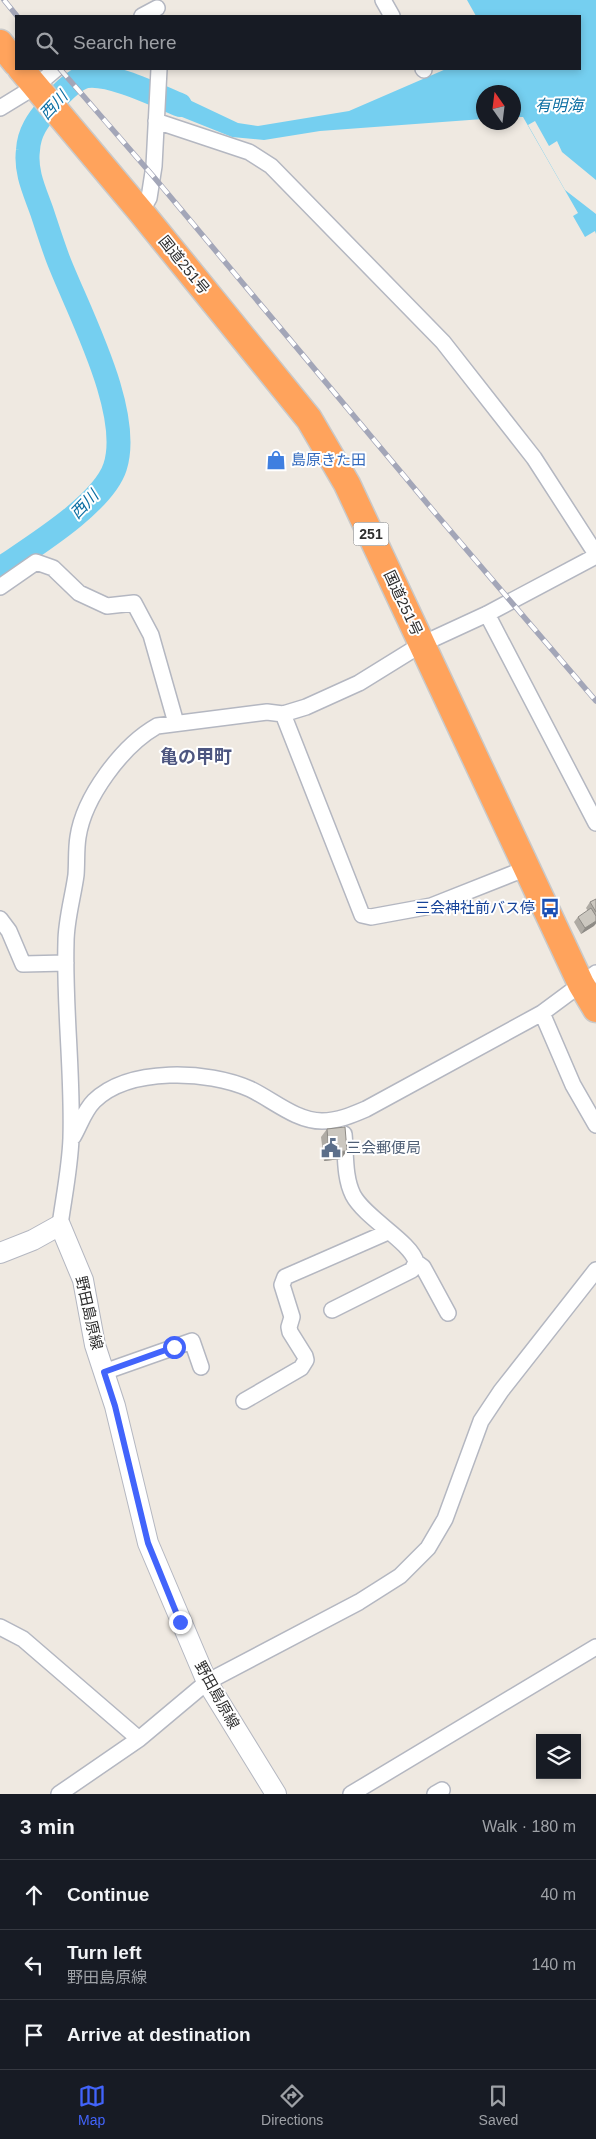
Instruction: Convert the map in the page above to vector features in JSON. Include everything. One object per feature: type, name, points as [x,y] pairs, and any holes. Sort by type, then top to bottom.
[{"type":"highway","points":[[0,44],[15,62]]},
{"type":"highway","name":"国道251号","points":[[33,82],[309,419],[347,484],[527,868],[589,979],[596,1009]]},
{"type":"main road","points":[[0,1253],[33,1240],[60,1225]]},
{"type":"main road","name":"野田島原線","points":[[60,1225],[83,1280],[95,1345],[115,1406],[148,1543],[206,1682],[276,1794]]},
{"type":"street","points":[[383,0],[391,15]]},
{"type":"street","points":[[144,15],[157,8]]},
{"type":"street","points":[[0,108],[33,82],[54,70]]},
{"type":"street","points":[[141,212],[149,198],[153,176],[159,76]]},
{"type":"street","points":[[60,1225],[71,1140],[66,939],[76,873],[78,836],[85,812],[97,787],[112,767],[146,732],[157,726],[176,722],[267,712],[283,714],[306,707],[359,683],[422,644],[487,614],[596,555],[534,458],[443,342],[272,166],[249,152],[156,118]]},
{"type":"street","points":[[0,587],[36,562],[53,568],[79,593],[107,606],[134,603],[151,635],[176,722]]},
{"type":"street","points":[[487,614],[596,823]]},
{"type":"street","points":[[283,714],[358,911],[362,914],[371,917],[431,906],[527,868]]},
{"type":"street","points":[[0,918],[9,930],[23,964],[66,963]]},
{"type":"street","points":[[71,1140],[88,1107],[105,1092],[118,1085],[164,1075],[212,1078],[227,1081],[250,1090],[293,1113],[308,1118],[322,1121],[342,1119],[366,1109],[542,1012],[589,979]]},
{"type":"street","points":[[542,1012],[573,1085],[596,1124]]},
{"type":"street","points":[[342,1119],[346,1173],[353,1195],[388,1232],[411,1250],[416,1262],[423,1267],[448,1314]]},
{"type":"street","points":[[244,1401],[305,1365],[305,1356],[289,1327],[292,1317],[282,1289],[285,1278],[388,1232]]},
{"type":"street","points":[[332,1310],[412,1270],[416,1262]]},
{"type":"street","points":[[59,1794],[139,1740],[206,1682],[359,1602],[400,1576],[428,1548],[445,1519],[481,1421],[501,1391],[596,1270]]},
{"type":"street","points":[[104,1372],[192,1341],[201,1367]]},
{"type":"street","points":[[0,1627],[23,1639],[139,1740]]},
{"type":"street","points":[[351,1794],[596,1647]]},
{"type":"water","name":"有明海","points":[[467,0],[596,0],[596,234],[595,231],[585,237],[573,216],[578,213],[523,117],[521,117],[521,85],[476,85],[476,120],[320,131],[264,140],[232,137],[162,109],[164,88],[238,123],[258,126],[349,111],[444,70],[581,70],[581,15],[475,15]]},
{"type":"pier","points":[[535,121],[549,146],[557,141],[562,152],[596,180],[596,214],[565,190],[528,125]]},
{"type":"building","points":[[596,899],[596,912],[590,902]]},
{"type":"building","points":[[591,908],[596,916],[596,921],[585,928],[578,917]]},
{"type":"building","points":[[345,1127],[347,1151],[329,1152],[327,1129]]},
{"type":"waterway","name":"西川","points":[[0,569],[82,510],[108,481],[115,467],[119,444],[110,391],[101,362],[58,259],[31,182],[27,158],[32,132],[52,103],[77,80],[87,76],[121,81],[180,105]]},
{"type":"railway","points":[[4,0],[16,15]]},
{"type":"railway","points":[[61,70],[153,176],[436,514],[596,701]]},
{"type":"place","name":"島原きた田","points":[[276,460]]},
{"type":"place","name":"三会神社前バス停","points":[[550,908]]},
{"type":"place","name":"三会郵便局","points":[[331,1148]]},
{"type":"district","name":"亀の甲町","points":[[196,757]]},
{"type":"route","points":[[174,1347],[104,1372],[115,1406],[148,1543],[180,1622]]}]
